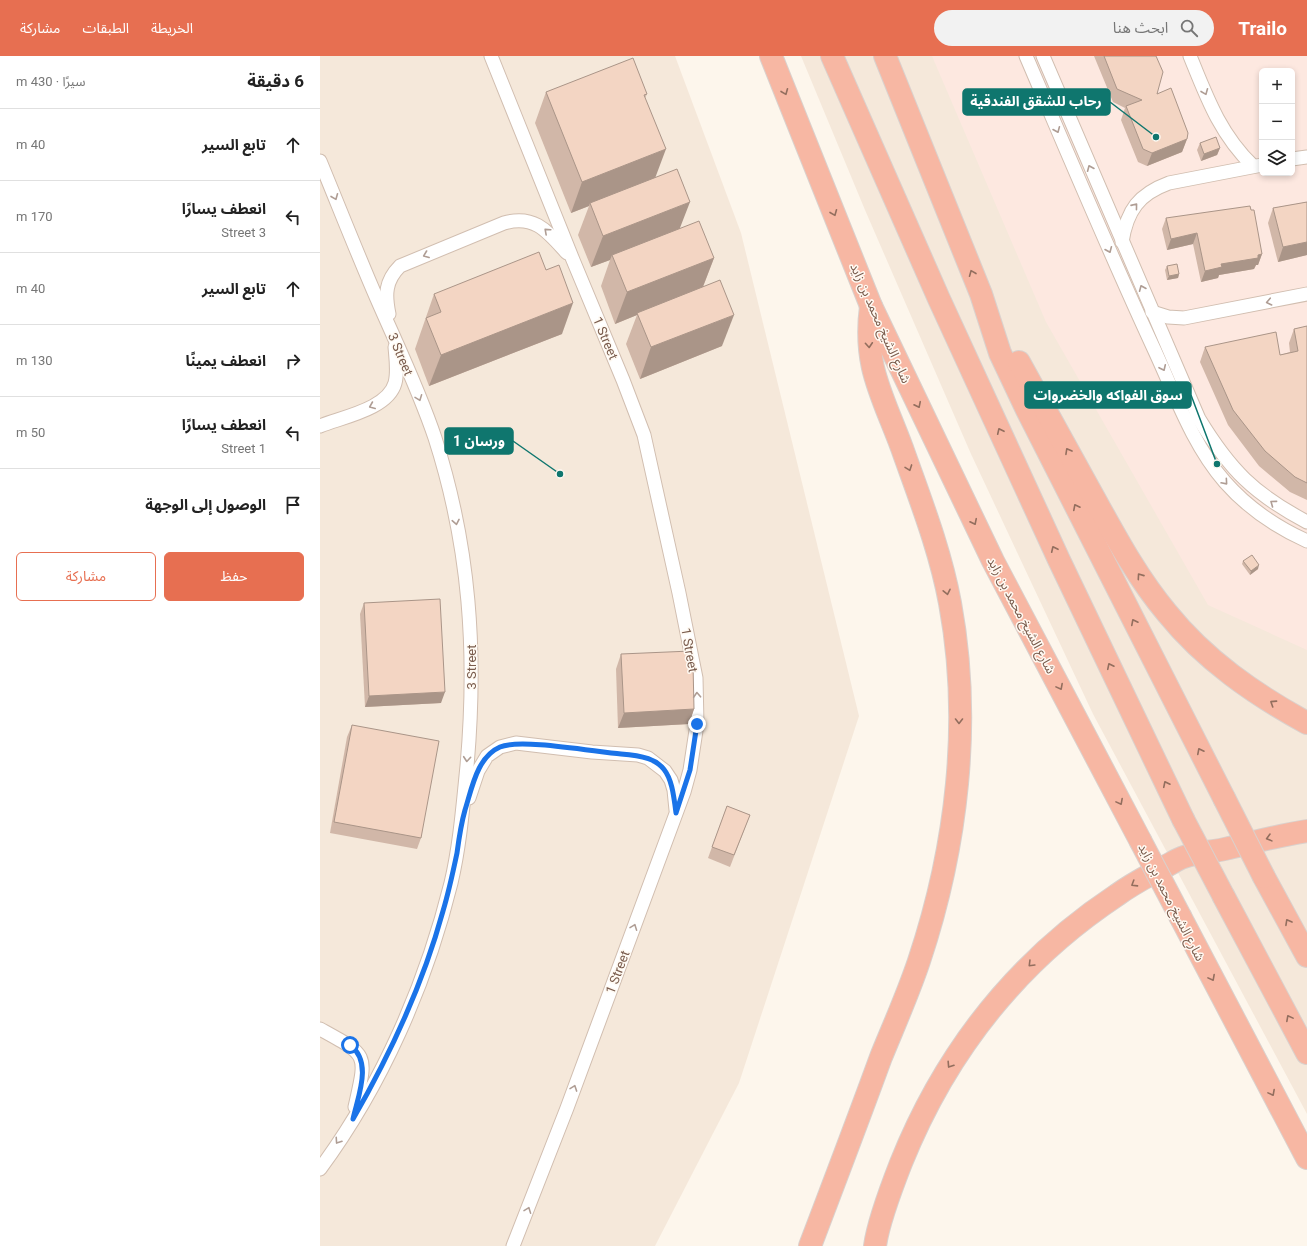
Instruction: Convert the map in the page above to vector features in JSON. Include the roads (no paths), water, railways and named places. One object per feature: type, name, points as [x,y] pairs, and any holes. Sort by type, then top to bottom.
[{"type":"highway","name":"شارع الشيخ محمد بن زايد","points":[[771,56],[871,306],[993,561],[1307,1158]]},
{"type":"highway","points":[[832,56],[939,299],[1058,560],[1183,819],[1307,1053]]},
{"type":"highway","points":[[885,56],[981,294],[1000,353],[1027,410],[1264,877],[1307,956]]},
{"type":"highway","points":[[981,294],[1112,532],[1137,573],[1166,613],[1197,646],[1237,680],[1307,722]]},
{"type":"highway","points":[[810,1246],[904,1001],[931,924],[950,844],[958,774],[959,702],[950,604],[936,543],[895,430],[876,385],[872,369],[869,338],[871,306]]},
{"type":"highway","points":[[875,1246],[895,1178],[916,1127],[941,1078],[982,1019],[1007,988],[1046,949],[1089,914],[1135,883],[1184,857],[1227,849],[1274,836],[1307,831]]},
{"type":"street","name":"1 Street","points":[[491,56],[644,435],[692,656],[696,678],[697,724],[690,770],[676,813],[564,1115],[513,1246]]},
{"type":"street","points":[[1026,56],[1115,266],[1206,457],[1225,482],[1247,504],[1272,522],[1307,541]]},
{"type":"street","points":[[1042,56],[1199,419],[1213,442],[1248,483],[1277,506],[1307,522]]},
{"type":"street","points":[[1190,56],[1221,127],[1230,142],[1258,165]]},
{"type":"street","points":[[1295,159],[1307,157]]},
{"type":"street","name":"3 Street","points":[[320,160],[394,336],[431,429],[442,464],[456,523],[470,605],[472,694],[462,820],[451,881],[422,974],[390,1052],[353,1119],[320,1169]]},
{"type":"street","points":[[1122,242],[1125,224],[1132,208],[1144,195],[1156,188],[1169,183],[1258,165]]},
{"type":"street","points":[[320,426],[374,406],[390,394],[395,382],[397,370],[394,336],[387,303],[386,289],[391,276],[405,262],[504,223],[518,220],[532,222],[544,229],[573,260]]},
{"type":"street","points":[[1152,312],[1168,317],[1184,318],[1307,294]]},
{"type":"street","points":[[462,820],[482,763],[487,756],[500,747],[516,743],[592,752],[638,755],[648,758],[658,763],[671,780],[674,790],[676,813]]},
{"type":"street","points":[[320,1028],[350,1045],[359,1054],[362,1060],[363,1072],[353,1119]]},
{"type":"place","name":"رحاب للشقق الفندقية","points":[[1156,137]]},
{"type":"place","name":"سوق الفواكه والخضروات","points":[[1217,464]]},
{"type":"place","name":"ورسان 1","points":[[560,474]]}]
